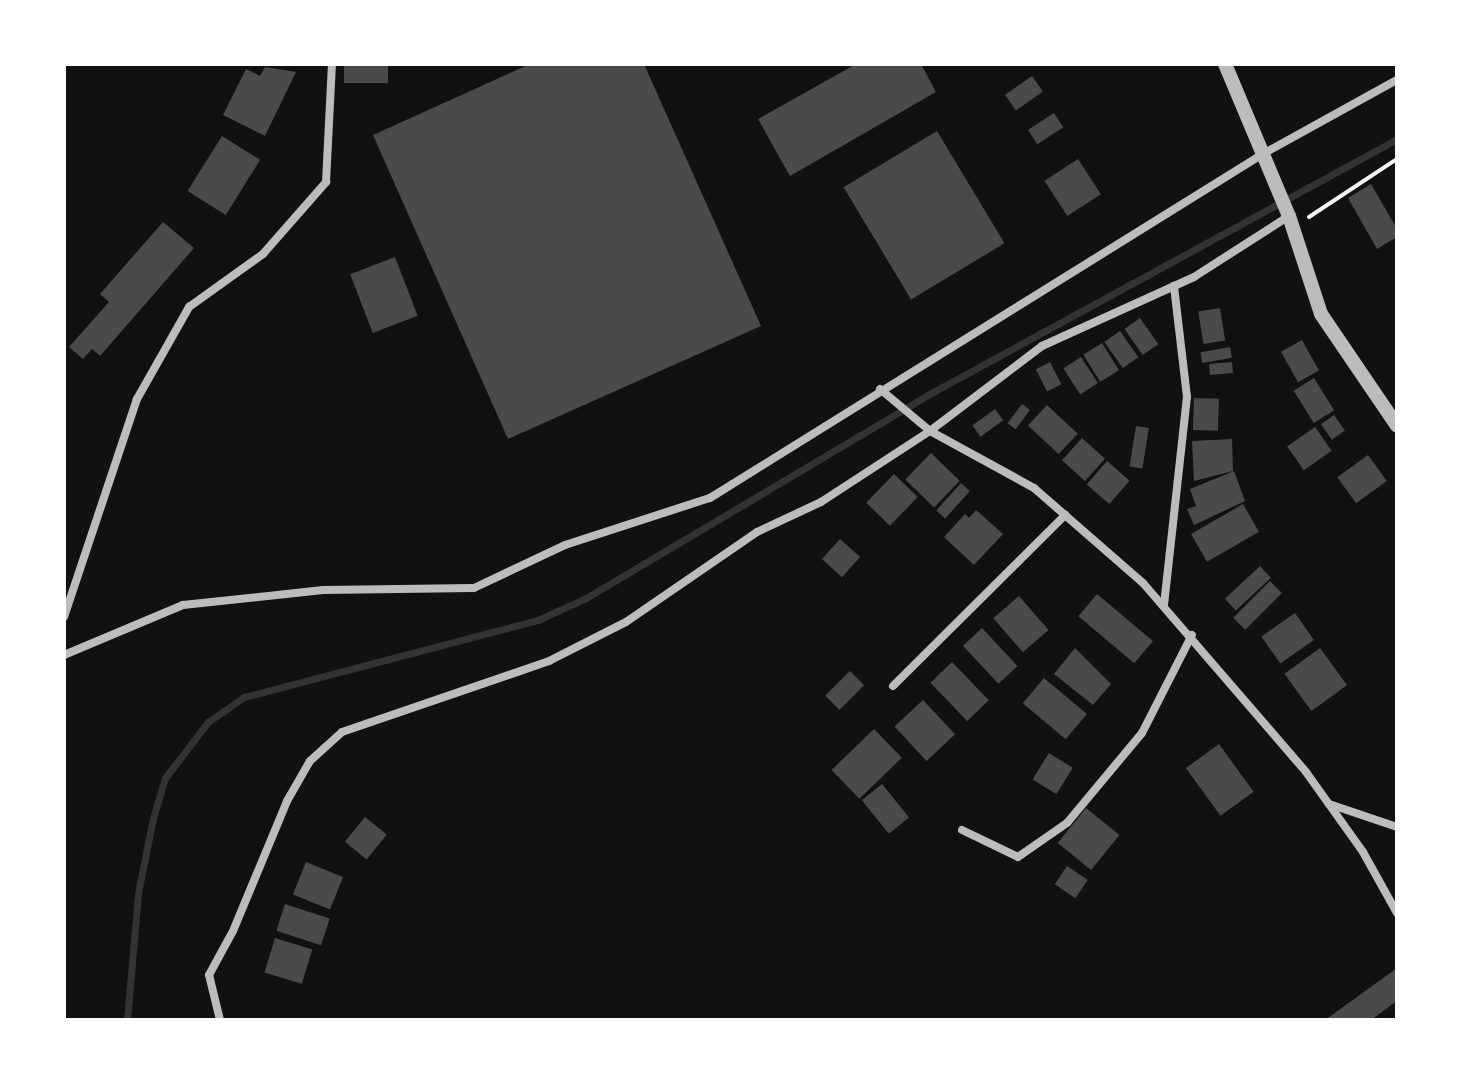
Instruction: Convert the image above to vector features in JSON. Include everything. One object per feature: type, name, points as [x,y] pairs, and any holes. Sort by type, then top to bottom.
[{"type":"street","points":[[64,617],[137,399],[189,307],[263,254],[326,182],[332,64]]},
{"type":"street","points":[[1225,64],[1291,222],[1321,314],[1397,426]]},
{"type":"street","points":[[64,655],[183,605],[323,590],[474,588],[565,545],[710,498],[880,389],[1397,80]]},
{"type":"street","points":[[220,1020],[209,975],[233,931],[287,801],[310,761],[342,732],[549,661],[626,622],[757,532],[821,502],[930,431],[1042,346],[1174,286],[1291,222]]},
{"type":"street","points":[[1164,605],[1187,397],[1174,286]]},
{"type":"street","points":[[880,389],[930,431],[1034,488],[1164,605],[1192,635],[1329,804],[1397,913]]},
{"type":"street","points":[[893,686],[1065,515]]},
{"type":"street","points":[[962,830],[1018,857],[1067,823],[1142,733],[1192,635]]},
{"type":"street","points":[[1329,804],[1397,827]]},
{"type":"path","points":[[1291,222],[1397,159]]},
{"type":"building","points":[[344,64],[388,64],[388,83],[344,83]]},
{"type":"building","points":[[530,64],[644,64],[761,326],[508,439],[373,135]]},
{"type":"building","points":[[856,64],[921,64],[936,92],[790,176],[758,119]]},
{"type":"building","points":[[265,67],[296,72],[265,136],[223,115],[246,69],[260,76]]},
{"type":"building","points":[[1032,76],[1043,92],[1016,110],[1005,95]]},
{"type":"building","points":[[1054,113],[1063,127],[1037,144],[1028,130]]},
{"type":"building","points":[[937,131],[1004,243],[911,299],[844,187]]},
{"type":"building","points":[[222,136],[260,160],[226,215],[188,191]]},
{"type":"building","points":[[1078,159],[1101,194],[1067,216],[1044,181]]},
{"type":"building","points":[[1371,184],[1397,229],[1397,237],[1377,249],[1348,198]]},
{"type":"building","points":[[163,222],[194,248],[100,356],[92,349],[83,359],[69,347],[109,302],[100,294]]},
{"type":"building","points":[[395,257],[418,316],[373,333],[350,274]]},
{"type":"building","points":[[1220,308],[1225,341],[1203,344],[1198,311]]},
{"type":"building","points":[[1140,318],[1158,344],[1143,355],[1124,329]]},
{"type":"building","points":[[1120,331],[1138,357],[1123,368],[1104,342]]},
{"type":"building","points":[[1302,340],[1319,371],[1298,382],[1281,352]]},
{"type":"building","points":[[1102,343],[1119,370],[1100,382],[1083,355]]},
{"type":"building","points":[[1230,347],[1232,358],[1202,363],[1200,352]]},
{"type":"building","points":[[1081,357],[1098,383],[1080,394],[1063,368]]},
{"type":"building","points":[[1050,362],[1061,384],[1047,392],[1036,369]]},
{"type":"building","points":[[1232,362],[1233,373],[1210,375],[1209,364]]},
{"type":"building","points":[[1314,378],[1334,410],[1314,423],[1294,391]]},
{"type":"building","points":[[1194,398],[1219,399],[1218,431],[1193,430]]},
{"type":"building","points":[[1022,404],[1030,410],[1016,429],[1008,423]]},
{"type":"building","points":[[1047,405],[1078,434],[1059,454],[1028,425]]},
{"type":"building","points":[[995,409],[1003,420],[981,437],[972,425]]},
{"type":"building","points":[[1334,415],[1345,431],[1332,440],[1321,424]]},
{"type":"building","points":[[1136,426],[1149,428],[1142,469],[1130,466]]},
{"type":"building","points":[[1315,427],[1332,451],[1304,470],[1287,447]]},
{"type":"building","points":[[1082,438],[1105,459],[1085,481],[1062,460]]},
{"type":"building","points":[[1232,439],[1233,471],[1194,481],[1192,441]]},
{"type":"building","points":[[931,453],[960,481],[934,507],[905,480]]},
{"type":"building","points":[[1368,455],[1387,481],[1356,503],[1337,477]]},
{"type":"building","points":[[1107,461],[1130,481],[1109,504],[1087,484]]},
{"type":"building","points":[[1234,471],[1245,501],[1194,525],[1187,509],[1196,506],[1190,489]]},
{"type":"building","points":[[894,474],[918,497],[890,526],[866,503]]},
{"type":"building","points":[[961,483],[970,491],[945,519],[936,510]]},
{"type":"building","points":[[1243,504],[1259,532],[1207,562],[1191,534]]},
{"type":"building","points":[[976,510],[1003,534],[974,565],[944,537],[965,514],[969,518]]},
{"type":"building","points":[[840,539],[860,557],[842,577],[822,559]]},
{"type":"building","points":[[1260,566],[1271,578],[1236,610],[1225,599]]},
{"type":"building","points":[[1270,581],[1282,593],[1245,630],[1233,618]]},
{"type":"building","points":[[1097,594],[1153,641],[1134,663],[1078,616]]},
{"type":"building","points":[[1019,596],[1049,630],[1023,652],[993,618]]},
{"type":"building","points":[[1295,613],[1314,640],[1280,664],[1261,637]]},
{"type":"building","points":[[982,628],[1017,666],[998,684],[963,646]]},
{"type":"building","points":[[1075,648],[1111,684],[1093,705],[1054,674]]},
{"type":"building","points":[[1320,648],[1347,685],[1311,711],[1284,674]]},
{"type":"building","points":[[952,662],[989,700],[967,721],[930,683]]},
{"type":"building","points":[[850,671],[864,685],[839,710],[825,696]]},
{"type":"building","points":[[1044,678],[1087,714],[1066,739],[1023,703]]},
{"type":"building","points":[[923,700],[955,734],[927,761],[894,727]]},
{"type":"building","points":[[874,729],[902,758],[859,799],[832,770]]},
{"type":"building","points":[[1219,744],[1254,792],[1221,816],[1186,768]]},
{"type":"building","points":[[1049,753],[1073,768],[1056,794],[1033,779]]},
{"type":"building","points":[[882,784],[909,817],[889,834],[862,800]]},
{"type":"building","points":[[1086,808],[1119,835],[1091,870],[1058,843]]},
{"type":"building","points":[[365,817],[387,835],[367,859],[345,842]]},
{"type":"building","points":[[306,862],[343,877],[330,909],[293,894]]},
{"type":"building","points":[[1067,866],[1088,880],[1075,898],[1055,884]]},
{"type":"building","points":[[285,904],[330,919],[321,945],[276,931]]},
{"type":"building","points":[[275,938],[312,949],[302,984],[264,972]]},
{"type":"building","points":[[1397,968],[1397,1001],[1371,1020],[1325,1020]]},
{"type":"waterway","points":[[127,1020],[138,893],[153,818],[165,778],[208,722],[244,697],[538,620],[586,598],[933,392],[1397,139]]}]
